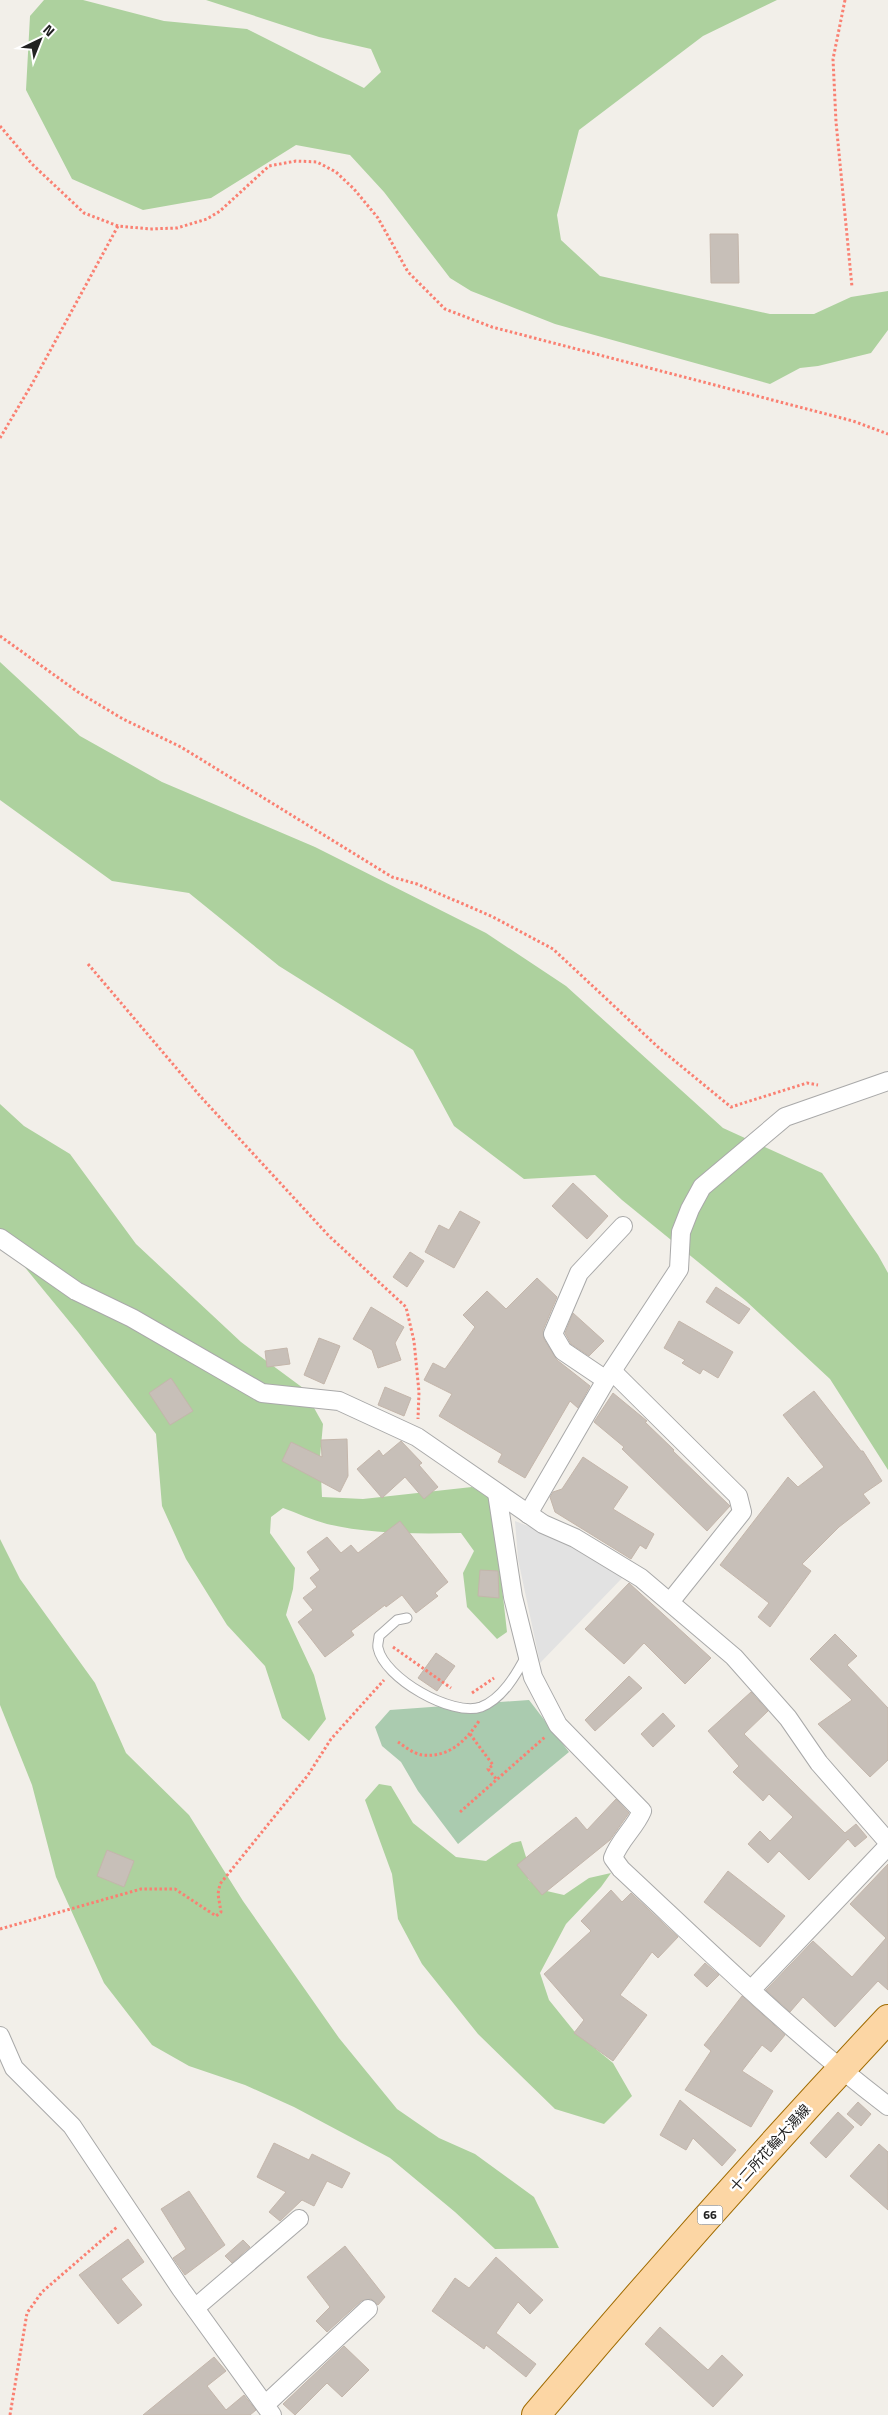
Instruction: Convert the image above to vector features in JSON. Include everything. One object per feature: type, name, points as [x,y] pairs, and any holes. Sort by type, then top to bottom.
[{"type":"main road","name":"十二所花輪大湯線","points":[[536,2415],[625,2309],[888,2019]]},
{"type":"street","points":[[528,1514],[609,1375],[679,1269],[681,1232],[690,1209],[702,1187],[785,1117],[888,1081]]},
{"type":"street","points":[[623,1226],[579,1274],[553,1334],[562,1351],[609,1375],[738,1496],[742,1512],[670,1602]]},
{"type":"street","points":[[0,1238],[76,1291],[132,1318],[262,1393],[340,1401],[417,1437],[543,1524],[575,1538],[641,1578],[734,1657],[788,1718],[819,1763],[888,1842]]},
{"type":"street","points":[[497,1492],[513,1597],[533,1677],[558,1725],[642,1811],[619,1843],[613,1858],[621,1869],[751,1990],[840,2070],[888,2106]]},
{"type":"street","points":[[751,1990],[888,1846]]},
{"type":"street","points":[[0,2036],[14,2068],[72,2126],[195,2308],[269,2410],[368,2309]]},
{"type":"street","points":[[195,2308],[299,2219]]},
{"type":"lane","points":[[407,1618],[397,1620],[379,1636],[378,1648],[393,1670],[421,1694],[436,1702],[468,1710],[478,1708],[497,1699],[527,1654]]},
{"type":"path","points":[[845,0],[833,59],[836,122],[852,288]]},
{"type":"path","points":[[0,126],[32,164],[84,213],[118,226],[150,229],[177,228],[207,219],[220,211],[269,166],[296,161],[317,162],[336,172],[354,189],[378,218],[408,272],[445,309],[492,327],[853,421],[888,434]]},
{"type":"path","points":[[0,438],[32,384],[118,226]]},
{"type":"path","points":[[0,636],[78,692],[123,719],[181,747],[392,877],[417,884],[493,916],[553,949],[659,1048],[731,1107],[807,1083],[856,1093]]},
{"type":"path","points":[[88,964],[200,1096],[329,1236],[406,1307],[414,1341],[419,1392],[417,1437]]},
{"type":"path","points":[[379,1636],[478,1708],[480,1719],[460,1746],[444,1753],[420,1755],[398,1742]]},
{"type":"path","points":[[0,1929],[141,1889],[175,1890],[216,1916],[221,1912],[218,1894],[220,1884],[308,1775],[330,1739],[406,1656]]},
{"type":"path","points":[[464,1698],[496,1676]]},
{"type":"path","points":[[470,1734],[492,1765],[488,1769],[497,1780]]},
{"type":"path","points":[[460,1812],[545,1737]]},
{"type":"path","points":[[10,2415],[27,2313],[42,2292],[131,2215]]},
{"type":"green space","points":[[44,0],[83,0],[164,21],[247,29],[364,88],[381,72],[371,49],[319,37],[206,0],[777,0],[703,36],[579,130],[557,215],[561,240],[600,276],[770,314],[814,314],[851,297],[888,291],[888,330],[871,353],[818,366],[800,368],[770,384],[555,324],[471,291],[450,278],[384,192],[350,155],[296,145],[211,198],[143,210],[72,179],[26,90],[30,16]]},
{"type":"green space","points":[[0,662],[80,736],[162,782],[315,847],[486,933],[566,986],[723,1128],[822,1173],[878,1255],[888,1273],[888,1470],[830,1379],[746,1301],[622,1200],[595,1175],[524,1179],[454,1126],[413,1050],[279,966],[189,893],[112,881],[0,800]]},
{"type":"green space","points":[[0,1104],[24,1126],[70,1154],[136,1244],[241,1342],[303,1388],[323,1424],[320,1457],[322,1497],[363,1499],[472,1487],[492,1499],[507,1632],[497,1639],[467,1607],[463,1573],[474,1551],[461,1533],[359,1530],[327,1524],[283,1508],[271,1517],[270,1533],[295,1568],[293,1589],[286,1615],[314,1675],[326,1719],[309,1741],[282,1718],[265,1666],[227,1625],[186,1559],[162,1506],[156,1434],[78,1332],[0,1237]]},
{"type":"green space","points":[[0,1539],[20,1579],[95,1683],[126,1753],[189,1815],[243,1901],[339,2038],[397,2109],[439,2138],[475,2154],[534,2197],[559,2248],[495,2249],[455,2212],[390,2158],[294,2107],[245,2085],[189,2066],[152,2045],[104,1983],[56,1877],[32,1785],[0,1705]]},
{"type":"green space","points":[[529,1700],[569,1752],[458,1844],[418,1791],[401,1762],[382,1746],[375,1727],[390,1710]]},
{"type":"green space","points":[[379,1784],[391,1786],[413,1823],[456,1857],[486,1861],[512,1843],[521,1841],[526,1857],[528,1879],[538,1889],[564,1895],[589,1878],[611,1873],[601,1887],[566,1924],[540,1973],[549,2000],[574,2031],[613,2063],[632,2096],[604,2124],[555,2109],[478,2034],[422,1964],[398,1919],[392,1874],[365,1800]]},
{"type":"shaded area","points":[[515,1521],[559,1538],[625,1575],[540,1663],[518,1559]]},
{"type":"building","points":[[710,234],[738,234],[739,283],[711,283]]},
{"type":"building","points":[[573,1183],[608,1216],[587,1239],[552,1206]]},
{"type":"building","points":[[460,1211],[480,1222],[454,1268],[425,1252],[439,1225],[449,1230]]},
{"type":"building","points":[[410,1252],[424,1261],[407,1287],[393,1277]]},
{"type":"building","points":[[537,1278],[557,1297],[543,1330],[544,1339],[557,1360],[590,1386],[578,1408],[570,1401],[525,1478],[498,1462],[502,1454],[439,1416],[452,1394],[424,1380],[433,1363],[445,1369],[475,1327],[463,1315],[487,1291],[506,1309]]},
{"type":"building","points":[[716,1287],[750,1309],[739,1324],[706,1302]]},
{"type":"building","points":[[371,1307],[404,1327],[395,1343],[401,1360],[378,1368],[372,1350],[353,1339]]},
{"type":"building","points":[[573,1313],[604,1341],[589,1356],[571,1344],[565,1333]]},
{"type":"building","points":[[679,1321],[733,1352],[718,1378],[703,1369],[700,1374],[682,1363],[685,1360],[664,1348]]},
{"type":"building","points":[[319,1338],[340,1346],[324,1384],[304,1375]]},
{"type":"building","points":[[287,1348],[290,1364],[267,1367],[265,1351]]},
{"type":"building","points":[[171,1378],[193,1411],[170,1425],[149,1393]]},
{"type":"building","points":[[385,1387],[411,1398],[404,1416],[378,1405]]},
{"type":"building","points":[[814,1391],[861,1451],[863,1451],[882,1481],[863,1494],[870,1503],[839,1527],[802,1564],[811,1571],[770,1627],[758,1617],[769,1603],[720,1565],[788,1477],[798,1487],[824,1467],[783,1415]]},
{"type":"building","points":[[613,1393],[647,1421],[645,1422],[673,1451],[730,1506],[707,1531],[622,1449],[624,1447],[594,1422]]},
{"type":"building","points":[[347,1439],[348,1476],[340,1492],[282,1461],[291,1442],[322,1457],[321,1440]]},
{"type":"building","points":[[401,1441],[422,1463],[419,1465],[438,1487],[424,1499],[405,1477],[382,1498],[357,1469],[379,1450],[383,1456]]},
{"type":"building","points":[[583,1457],[628,1487],[613,1509],[654,1534],[646,1549],[640,1545],[631,1559],[555,1512],[550,1497],[553,1492],[562,1489]]},
{"type":"building","points":[[400,1521],[448,1582],[435,1593],[438,1596],[416,1613],[402,1595],[386,1607],[385,1605],[351,1631],[354,1635],[325,1657],[298,1622],[313,1610],[303,1598],[317,1587],[310,1578],[320,1570],[307,1552],[327,1537],[341,1553],[351,1545],[358,1553]]},
{"type":"building","points":[[480,1570],[498,1571],[499,1598],[478,1596]]},
{"type":"building","points":[[629,1583],[711,1658],[685,1684],[644,1643],[624,1664],[585,1629]]},
{"type":"building","points":[[835,1634],[857,1656],[847,1665],[888,1708],[888,1760],[870,1777],[818,1724],[852,1700],[810,1659]]},
{"type":"building","points":[[436,1653],[455,1666],[437,1691],[418,1678]]},
{"type":"building","points":[[629,1676],[642,1688],[595,1731],[585,1720]]},
{"type":"building","points":[[751,1692],[768,1711],[744,1734],[845,1833],[856,1824],[867,1837],[855,1847],[848,1839],[809,1880],[779,1851],[768,1863],[748,1844],[760,1831],[770,1841],[793,1817],[769,1794],[763,1801],[733,1772],[739,1766],[708,1731]]},
{"type":"building","points":[[663,1713],[675,1726],[653,1747],[641,1734]]},
{"type":"building","points":[[616,1799],[629,1813],[610,1840],[542,1895],[517,1865],[576,1817],[587,1830]]},
{"type":"building","points":[[107,1850],[134,1861],[124,1887],[97,1876]]},
{"type":"building","points":[[888,1864],[888,1990],[878,1981],[835,2027],[803,1997],[790,2012],[766,1990],[813,1941],[852,1977],[886,1938],[850,1904]]},
{"type":"building","points":[[728,1871],[785,1916],[760,1947],[704,1902]]},
{"type":"building","points":[[611,1890],[622,1902],[631,1893],[678,1937],[658,1958],[652,1952],[620,1995],[647,2015],[613,2061],[574,2033],[584,2020],[544,1974],[591,1931],[581,1921]]},
{"type":"building","points":[[705,1963],[719,1975],[707,1987],[694,1975]]},
{"type":"building","points":[[742,1996],[785,2035],[771,2052],[762,2045],[742,2071],[773,2091],[751,2127],[685,2090],[711,2051],[704,2045]]},
{"type":"building","points":[[680,2100],[736,2150],[722,2166],[693,2138],[686,2150],[660,2135]]},
{"type":"building","points":[[858,2102],[871,2114],[861,2126],[847,2114]]},
{"type":"building","points":[[838,2112],[854,2127],[826,2158],[810,2143]]},
{"type":"building","points":[[274,2143],[309,2160],[312,2154],[350,2173],[342,2188],[327,2181],[314,2206],[302,2200],[280,2221],[269,2212],[286,2192],[257,2177]]},
{"type":"building","points":[[879,2144],[888,2152],[888,2210],[850,2176]]},
{"type":"building","points":[[189,2191],[225,2245],[185,2275],[173,2258],[186,2249],[161,2209]]},
{"type":"building","points":[[128,2239],[144,2262],[121,2279],[142,2305],[118,2324],[79,2275]]},
{"type":"building","points":[[243,2240],[250,2247],[232,2263],[225,2256]]},
{"type":"building","points":[[345,2246],[385,2297],[378,2305],[371,2299],[361,2301],[327,2332],[316,2321],[330,2307],[307,2277]]},
{"type":"building","points":[[496,2257],[543,2300],[530,2314],[518,2302],[496,2333],[536,2364],[526,2377],[486,2345],[484,2349],[432,2311],[455,2278],[469,2288]]},
{"type":"building","points":[[660,2327],[708,2370],[722,2355],[743,2375],[713,2407],[645,2344]]},
{"type":"building","points":[[344,2346],[369,2370],[342,2397],[327,2383],[295,2415],[283,2404]]},
{"type":"building","points":[[214,2357],[226,2371],[207,2386],[226,2410],[244,2395],[256,2410],[250,2415],[143,2415]]}]
